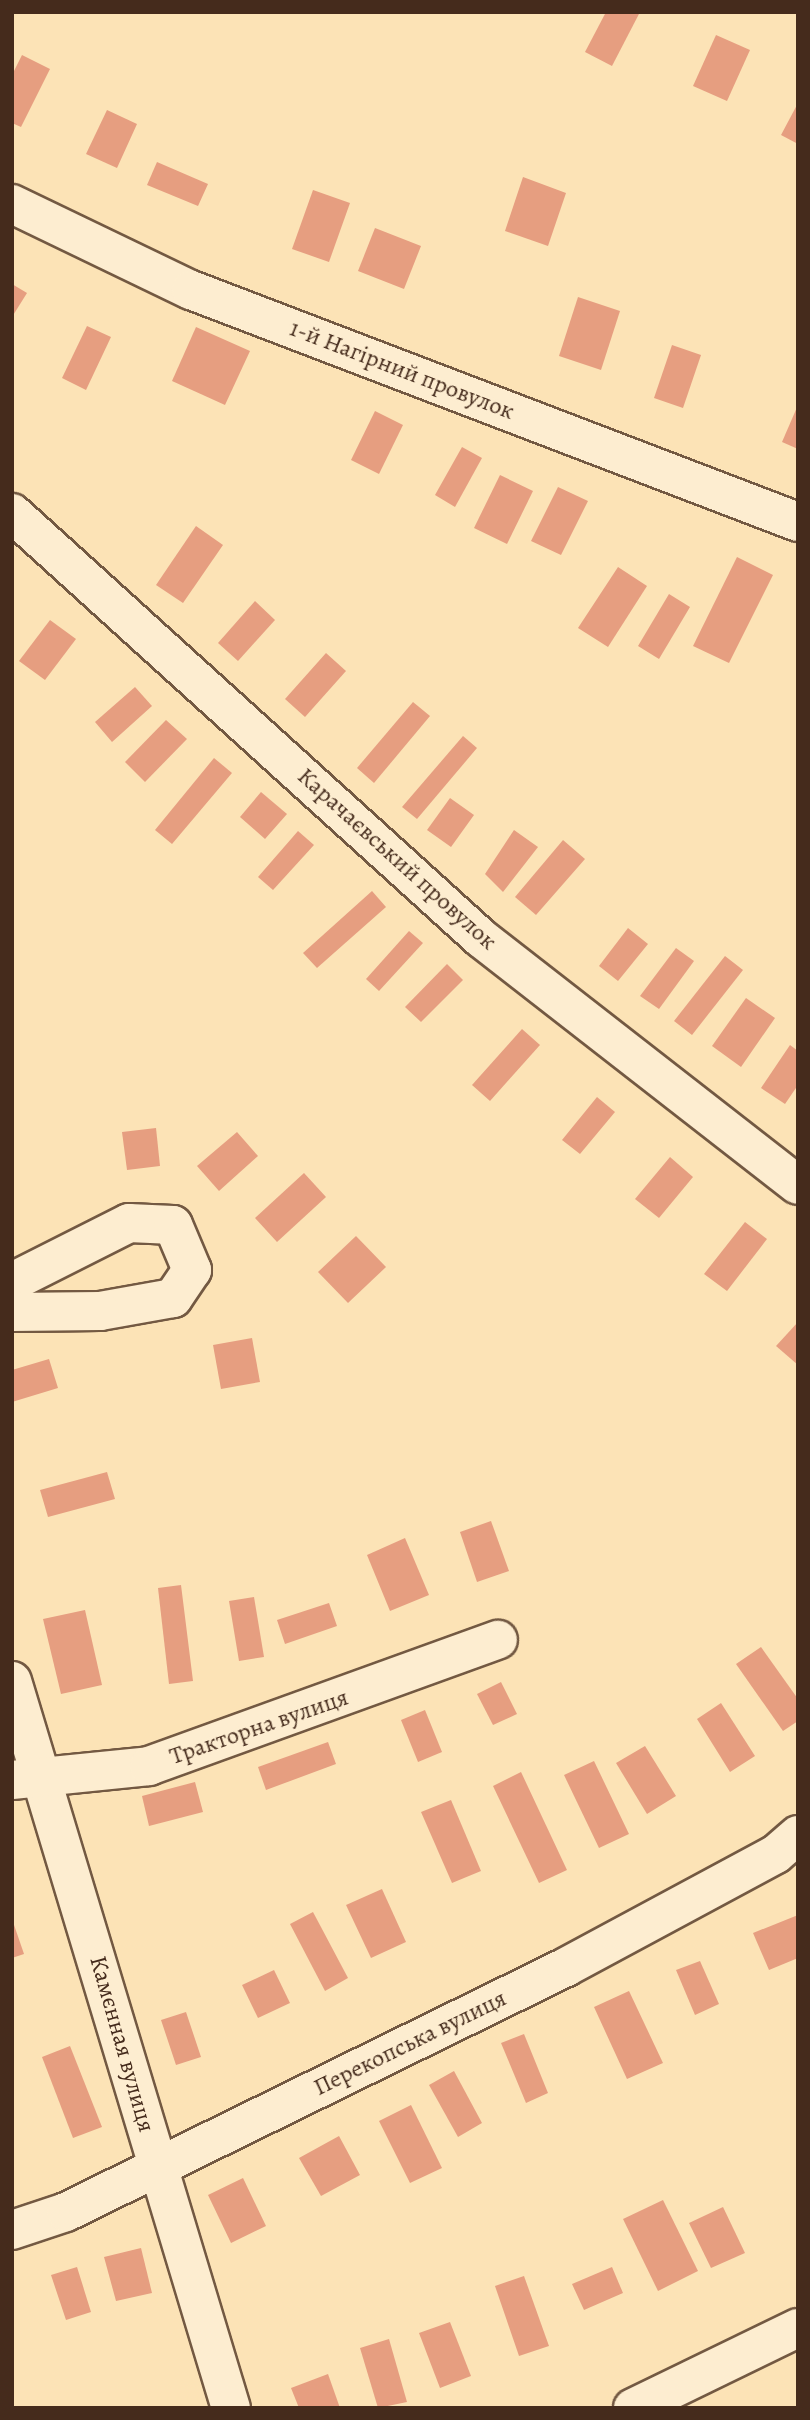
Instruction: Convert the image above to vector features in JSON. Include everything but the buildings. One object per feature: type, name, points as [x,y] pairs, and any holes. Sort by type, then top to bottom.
[{"type":"street","name":"1-й Нагірний провулок","points":[[12,204],[191,290],[798,523]]},
{"type":"street","name":"Карачаєвський провулок","points":[[12,513],[482,939],[798,1185]]},
{"type":"street","points":[[12,1282],[129,1223],[173,1225],[192,1270],[173,1298],[100,1311],[12,1312]]},
{"type":"street","name":"Тракторна вулиця","points":[[27,1778],[149,1766],[498,1640]]},
{"type":"street","name":"Камєнная вулиця","points":[[12,1681],[27,1778],[158,2166],[232,2408]]},
{"type":"street","name":"Перекопська вулиця","points":[[12,2230],[66,2212],[566,1967],[776,1854],[798,1835]]},
{"type":"street","points":[[633,2408],[798,2328]]}]
